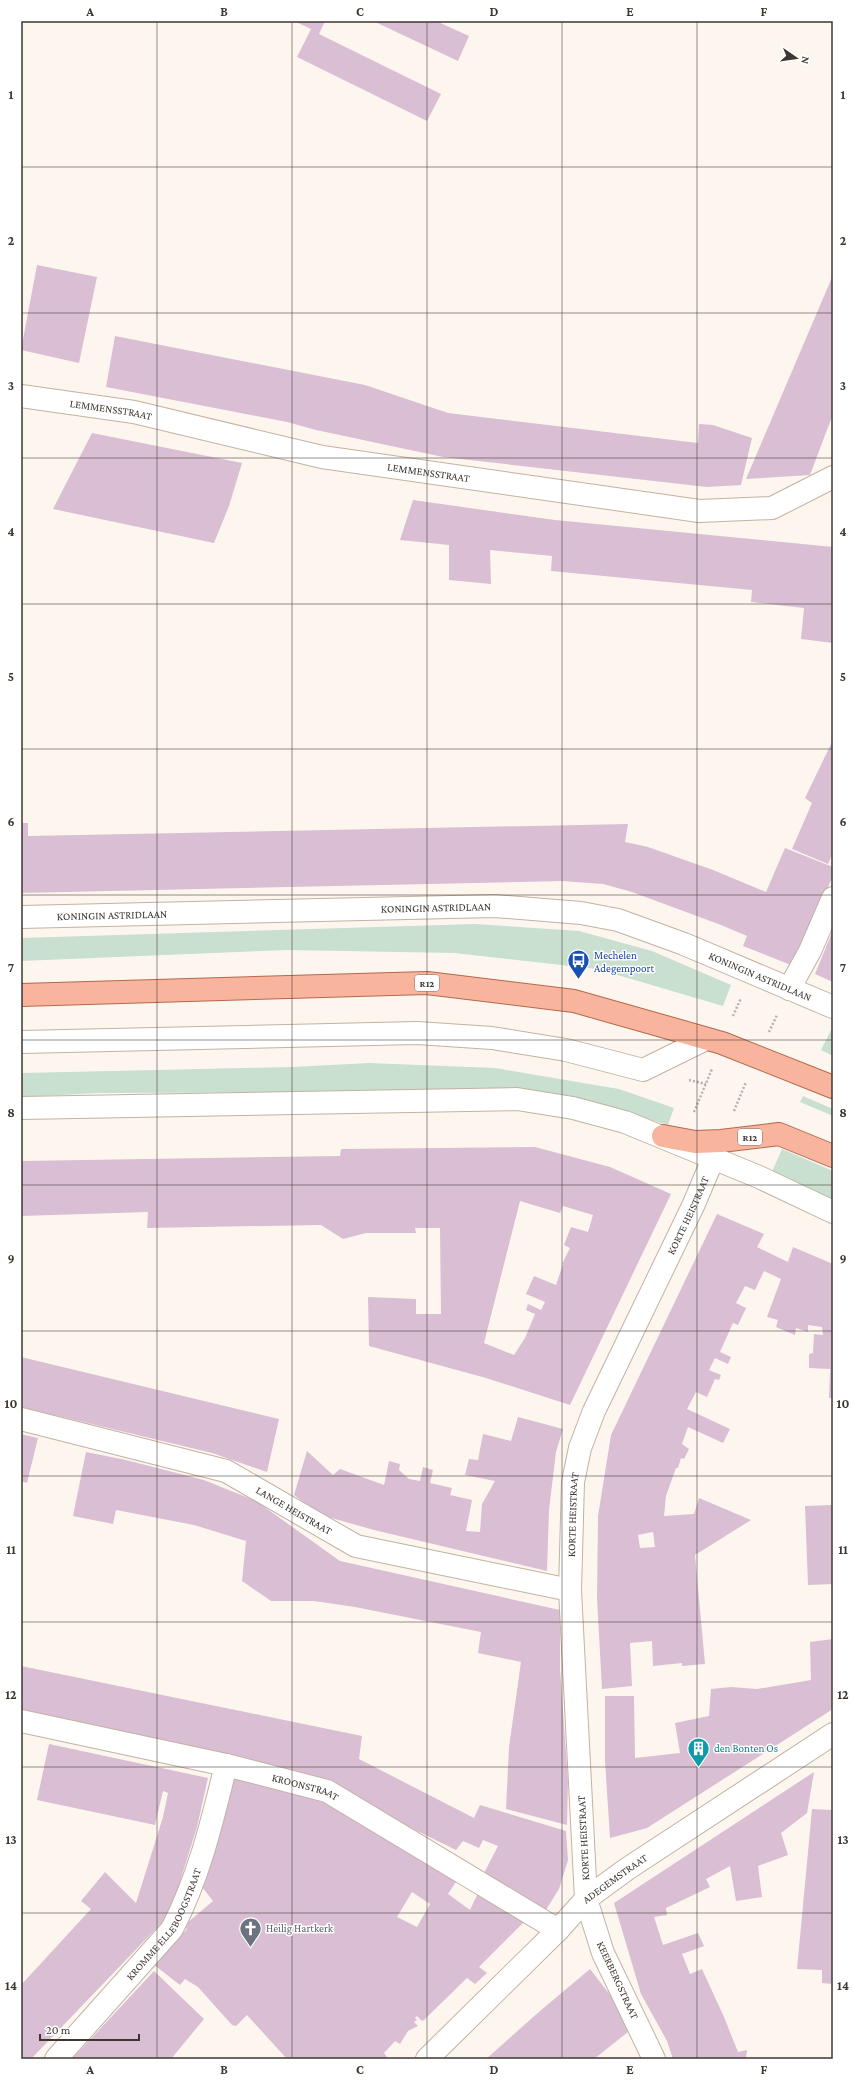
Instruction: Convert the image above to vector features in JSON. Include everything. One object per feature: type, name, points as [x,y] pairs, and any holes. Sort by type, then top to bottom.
[{"type":"main road","name":"R12","points":[[21,995],[427,983],[574,1001],[706,1038],[833,1087]]},
{"type":"main road","name":"R12","points":[[663,1136],[695,1142],[779,1134],[833,1156]]},
{"type":"street","name":"LEMMENSSTRAAT","points":[[21,396],[134,412],[322,458],[699,511],[772,508],[833,477]]},
{"type":"street","points":[[789,989],[810,951],[833,898]]},
{"type":"street","name":"KONINGIN ASTRIDLAAN","points":[[21,917],[495,906],[581,913],[618,920],[833,1007]]},
{"type":"street","points":[[21,1042],[417,1033],[492,1038],[566,1050],[643,1070],[706,1038]]},
{"type":"street","points":[[21,1108],[517,1099],[573,1108],[625,1122],[663,1136],[713,1159],[759,1177],[833,1212]]},
{"type":"street","name":"KORTE HEISTRAAT","points":[[586,1899],[570,1590],[573,1482],[580,1448],[594,1411],[693,1206],[713,1159]]},
{"type":"street","name":"LANGE HEISTRAAT","points":[[21,1419],[226,1471],[356,1546],[570,1590]]},
{"type":"street","name":"KROONSTRAAT","points":[[21,1721],[226,1765],[326,1791],[558,1930]]},
{"type":"street","name":"ADEGEMSTRAAT","points":[[427,2059],[558,1930],[586,1899],[627,1869],[833,1734]]},
{"type":"street","name":"KROMME ELLEBOOGSTRAAT","points":[[56,2059],[172,1929],[185,1903],[207,1842],[226,1765]]},
{"type":"street","name":"KEERBERGSTRAAT","points":[[586,1899],[603,1953],[654,2059]]},
{"type":"green space","points":[[475,924],[579,931],[652,951],[731,985],[723,1006],[597,969],[454,953],[287,950],[21,961],[21,938]]},
{"type":"green space","points":[[831,1030],[833,1031],[833,1056],[821,1050]]},
{"type":"green space","points":[[369,1063],[495,1068],[619,1089],[674,1108],[668,1125],[595,1104],[516,1088],[358,1092],[99,1093],[21,1097],[21,1073],[292,1067]]},
{"type":"green space","points":[[803,1096],[833,1109],[833,1116],[800,1102]]},
{"type":"green space","points":[[782,1149],[833,1171],[833,1201],[771,1174]]},
{"type":"building","points":[[294,21],[325,21],[319,34],[441,94],[427,121],[297,57],[311,29]]},
{"type":"building","points":[[373,21],[436,21],[469,36],[458,61]]},
{"type":"building","points":[[37,265],[97,277],[79,363],[21,350]]},
{"type":"building","points":[[833,275],[833,414],[810,475],[746,479]]},
{"type":"building","points":[[115,336],[365,385],[448,413],[698,443],[699,424],[713,425],[752,438],[741,485],[707,487],[443,457],[316,430],[287,422],[106,387]]},
{"type":"building","points":[[92,433],[242,463],[229,506],[214,543],[53,509]]},
{"type":"building","points":[[413,500],[555,520],[833,547],[833,643],[801,639],[804,608],[751,602],[752,590],[551,571],[552,556],[490,550],[491,584],[449,580],[449,545],[400,540]]},
{"type":"building","points":[[833,740],[833,853],[828,864],[792,849],[812,803],[805,798]]},
{"type":"building","points":[[21,823],[28,823],[28,836],[628,824],[625,842],[648,847],[713,870],[766,892],[785,848],[833,867],[833,876],[791,965],[743,946],[747,936],[632,892],[603,884],[562,881],[21,893]]},
{"type":"building","points":[[833,930],[833,982],[815,974]]},
{"type":"building","points":[[535,1147],[610,1167],[671,1194],[570,1405],[486,1378],[369,1346],[368,1297],[416,1299],[416,1314],[441,1314],[440,1228],[415,1228],[416,1233],[366,1233],[343,1239],[321,1225],[147,1228],[148,1212],[21,1216],[21,1161],[340,1156],[341,1149]],"holes":[[[520,1201],[560,1213],[563,1206],[593,1215],[588,1232],[571,1227],[564,1245],[570,1248],[562,1264],[556,1285],[534,1276],[526,1294],[545,1302],[541,1310],[528,1304],[526,1310],[535,1314],[525,1338],[514,1355],[484,1343]]]},
{"type":"building","points":[[717,1214],[764,1234],[757,1247],[788,1262],[793,1247],[833,1264],[833,1398],[829,1398],[830,1369],[809,1368],[809,1354],[813,1353],[814,1334],[823,1335],[822,1327],[808,1325],[808,1332],[796,1328],[795,1335],[776,1327],[778,1320],[767,1317],[781,1279],[764,1271],[755,1290],[745,1286],[736,1303],[746,1308],[738,1325],[733,1323],[720,1352],[731,1357],[728,1364],[715,1358],[709,1370],[721,1375],[719,1380],[715,1379],[707,1397],[696,1392],[687,1409],[730,1429],[723,1443],[688,1427],[682,1444],[689,1449],[684,1459],[681,1458],[678,1468],[676,1468],[666,1496],[664,1516],[694,1514],[699,1498],[751,1520],[695,1555],[705,1664],[682,1666],[682,1663],[653,1666],[652,1641],[630,1643],[632,1686],[602,1689],[597,1598],[598,1516],[611,1435]],"holes":[[[653,1532],[655,1547],[640,1548],[638,1535]]]},
{"type":"building","points":[[21,1357],[279,1419],[267,1472],[212,1453],[21,1407]]},
{"type":"building","points":[[518,1417],[563,1429],[556,1452],[549,1510],[547,1571],[374,1530],[321,1515],[294,1495],[307,1451],[333,1475],[340,1469],[384,1485],[389,1461],[400,1464],[399,1470],[409,1479],[420,1481],[423,1467],[433,1470],[430,1483],[452,1488],[450,1495],[472,1500],[466,1531],[480,1532],[482,1504],[495,1481],[465,1475],[469,1459],[478,1460],[483,1434],[511,1441]]},
{"type":"building","points":[[21,1434],[38,1438],[27,1483],[21,1481]]},
{"type":"building","points":[[86,1452],[126,1460],[204,1480],[256,1501],[340,1561],[560,1610],[560,1669],[568,1781],[567,1825],[506,1809],[509,1747],[521,1662],[478,1653],[481,1632],[355,1607],[314,1601],[271,1601],[242,1581],[246,1541],[194,1525],[116,1510],[113,1524],[73,1516]]},
{"type":"building","points":[[833,1505],[833,1584],[808,1585],[805,1506]]},
{"type":"building","points":[[833,1639],[833,1709],[647,1828],[610,1838],[605,1761],[605,1696],[634,1696],[635,1758],[680,1753],[675,1723],[709,1716],[711,1689],[731,1687],[757,1689],[811,1680],[810,1642]]},
{"type":"building","points":[[21,1666],[362,1736],[359,1759],[474,1818],[480,1805],[566,1831],[568,1860],[559,1889],[544,1913],[483,1875],[498,1846],[483,1840],[479,1848],[463,1841],[456,1850],[401,1823],[21,1712]]},
{"type":"building","points":[[49,1744],[208,1778],[197,1827],[170,1914],[31,2059],[21,2059],[21,1985],[91,1909],[81,1901],[105,1872],[136,1903],[163,1817],[168,1793],[163,1791],[155,1825],[37,1800]]},
{"type":"building","points":[[814,1772],[807,1813],[781,1833],[788,1855],[758,1866],[762,1897],[736,1901],[730,1866],[706,1879],[710,1887],[666,1908],[667,1915],[654,1917],[663,1945],[698,1933],[704,1946],[682,1954],[690,1974],[702,1969],[738,2052],[747,2050],[746,2059],[673,2059],[667,2041],[641,1994],[614,1903]]},
{"type":"building","points":[[234,1776],[293,1788],[342,1809],[458,1879],[448,1894],[470,1910],[479,1891],[526,1920],[479,1967],[487,1973],[475,1984],[467,1978],[424,2020],[422,2021],[417,2016],[415,2018],[417,2020],[414,2022],[418,2026],[408,2031],[400,2044],[395,2041],[384,2053],[387,2057],[385,2059],[287,2059],[247,2015],[236,2026],[232,2025],[198,1987],[185,1979],[180,1985],[153,1964],[187,1929],[185,1928],[188,1924],[187,1923],[213,1901],[199,1883]],"holes":[[[412,1892],[430,1904],[417,1927],[397,1917]]]},
{"type":"building","points":[[812,1809],[833,1810],[833,1984],[822,1983],[822,1970],[797,1969]]},
{"type":"building","points":[[590,1969],[611,1996],[628,2032],[594,2059],[486,2059],[540,2011]]},
{"type":"building","points":[[154,1971],[204,2019],[171,2059],[72,2059]]},
{"type":"place","name":"Mechelen Adegempoort","points":[[579,980]]},
{"type":"place","name":"den Bonten Os","points":[[699,1768]]},
{"type":"place","name":"Heilig Hartkerk","points":[[250,1948]]}]
